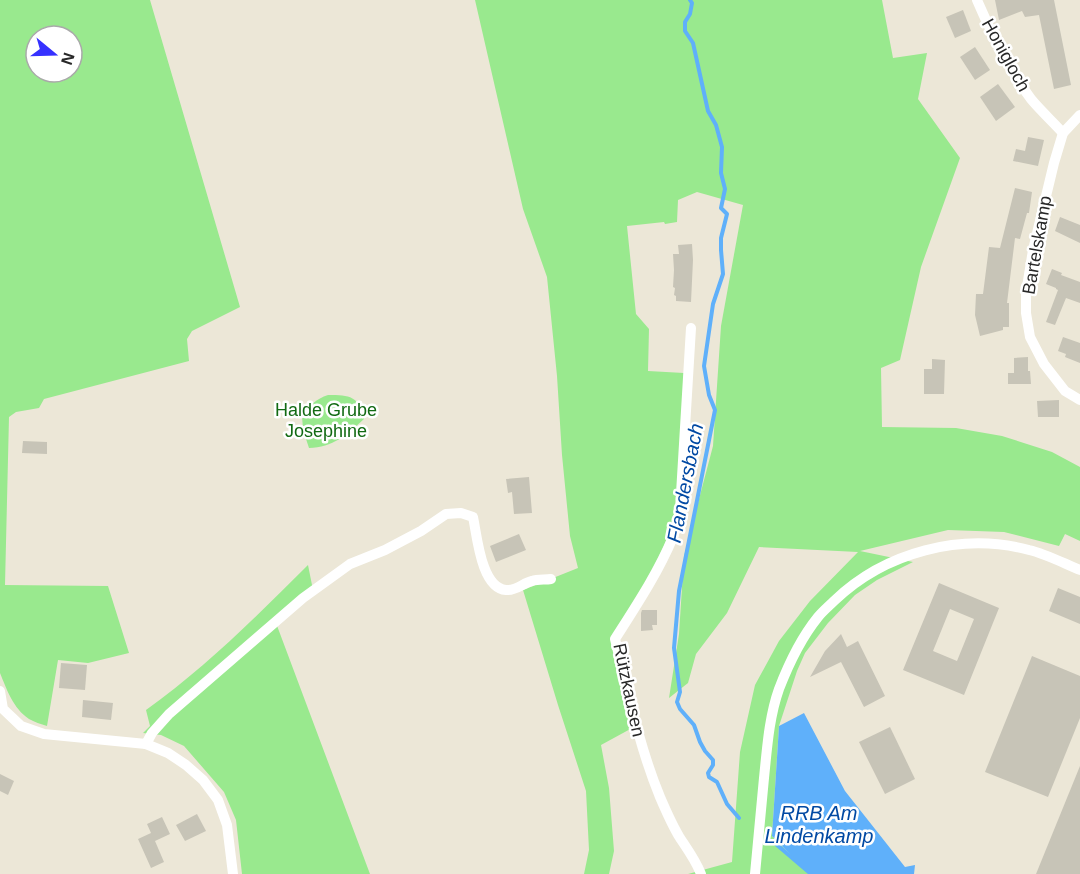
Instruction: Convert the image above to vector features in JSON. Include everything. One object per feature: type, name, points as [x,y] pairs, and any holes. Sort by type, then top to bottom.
[{"type":"street","name":"Honigloch","points":[[977,0],[993,38],[1011,70],[1032,100],[1063,133]]},
{"type":"street","name":"Bartelskamp","points":[[1080,115],[1063,133],[1033,250],[1026,293],[1026,313],[1030,337],[1044,364],[1065,391],[1080,400]]},
{"type":"street","name":"Rützkausen","points":[[691,328],[680,510],[673,537],[661,561],[642,597],[615,639],[640,742],[659,796],[701,874]]},
{"type":"street","points":[[146,744],[152,733],[169,714],[319,586],[350,564],[385,550],[421,531],[446,514],[461,513],[473,517],[486,574],[496,587],[506,590],[532,581],[551,579]]},
{"type":"street","points":[[755,874],[770,726],[778,690],[797,648],[813,624],[847,588],[879,568],[912,554],[952,545],[977,543],[1030,550],[1080,570]]},
{"type":"street","points":[[0,691],[3,709],[21,726],[44,734],[146,744],[168,753],[186,765],[203,780],[218,800],[227,825],[233,874]]},
{"type":"green space","points":[[0,0],[150,0],[240,307],[192,331],[187,339],[189,361],[44,399],[39,408],[16,412],[9,417],[5,585],[108,586],[129,653],[88,663],[58,660],[47,726],[23,715],[11,698],[0,673]]},
{"type":"green space","points":[[475,0],[882,0],[893,58],[927,53],[918,99],[960,158],[921,267],[900,360],[881,368],[882,427],[956,428],[1002,436],[1052,452],[1080,467],[1080,541],[1065,534],[1059,546],[1004,532],[948,530],[860,551],[913,562],[877,580],[855,595],[828,623],[805,653],[797,671],[779,726],[772,836],[810,874],[688,874],[732,862],[740,752],[755,685],[779,641],[810,601],[858,552],[759,547],[727,613],[696,654],[688,683],[669,698],[679,634],[684,556],[713,446],[721,326],[743,205],[697,192],[678,200],[677,222],[627,226],[636,314],[649,329],[648,371],[684,373],[676,518],[648,579],[615,634],[634,727],[601,745],[609,788],[614,851],[609,874],[584,874],[589,850],[586,791],[523,590],[578,568],[570,536],[547,277],[523,209]]},
{"type":"green space","name":"Halde Grube Josephine","points":[[328,395],[352,398],[362,411],[364,419],[346,435],[332,443],[309,448],[303,430],[302,415],[320,398]]},
{"type":"green space","points":[[308,565],[313,590],[276,623],[370,874],[242,874],[236,820],[224,792],[184,746],[161,735],[143,733],[150,726],[146,710],[209,659]]},
{"type":"water","name":"RRB Am Lindenkamp","points":[[804,713],[845,791],[905,867],[915,865],[914,874],[810,874],[772,836],[779,726]]},
{"type":"building","points":[[995,0],[1054,0],[1071,85],[1054,89],[1039,15],[1025,17],[1022,11],[999,20]]},
{"type":"building","points":[[963,10],[971,31],[955,38],[946,17]]},
{"type":"building","points":[[975,47],[990,70],[975,80],[960,57]]},
{"type":"building","points":[[998,84],[1015,107],[996,121],[980,97]]},
{"type":"building","points":[[1028,137],[1044,140],[1038,166],[1013,161],[1016,149],[1025,151]]},
{"type":"building","points":[[1015,188],[1032,192],[1029,213],[1027,213],[1020,239],[1015,238],[1007,303],[1009,303],[1009,327],[980,336],[975,315],[976,294],[983,294],[989,247],[1000,248]]},
{"type":"building","points":[[1060,217],[1080,225],[1080,243],[1055,231]]},
{"type":"building","points":[[692,244],[691,302],[676,301],[673,287],[673,254],[679,254],[678,245]]},
{"type":"building","points":[[1052,269],[1080,282],[1080,303],[1066,298],[1055,325],[1046,322],[1058,290],[1046,284]]},
{"type":"building","points":[[1063,337],[1080,343],[1080,363],[1065,357],[1066,354],[1058,351]]},
{"type":"building","points":[[1028,357],[1031,384],[1008,384],[1008,373],[1014,373],[1014,358]]},
{"type":"building","points":[[932,359],[945,360],[944,394],[924,394],[924,369],[932,369]]},
{"type":"building","points":[[1059,400],[1059,417],[1038,417],[1037,401]]},
{"type":"building","points":[[23,441],[47,442],[47,454],[22,453]]},
{"type":"building","points":[[529,477],[532,513],[514,514],[512,492],[508,493],[506,479]]},
{"type":"building","points":[[519,534],[526,550],[496,562],[490,546]]},
{"type":"building","points":[[939,583],[999,608],[964,695],[903,670]],"holes":[[[950,609],[974,619],[957,661],[933,651]]]},
{"type":"building","points":[[1058,588],[1080,597],[1080,624],[1049,611]]},
{"type":"building","points":[[642,610],[657,610],[657,625],[652,625],[653,630],[641,631]]},
{"type":"building","points":[[841,634],[847,647],[858,641],[885,696],[864,707],[841,662],[810,677],[825,651]]},
{"type":"building","points":[[1032,656],[1080,676],[1080,718],[1048,797],[985,772]]},
{"type":"building","points":[[61,663],[87,665],[85,690],[59,688]]},
{"type":"building","points":[[83,700],[113,703],[111,720],[82,717]]},
{"type":"building","points":[[890,727],[915,779],[885,794],[859,742]]},
{"type":"building","points":[[1080,766],[1080,874],[1036,874]]},
{"type":"building","points":[[0,774],[14,781],[8,795],[0,791]]},
{"type":"building","points":[[197,814],[206,831],[185,841],[176,825]]},
{"type":"building","points":[[162,817],[170,834],[155,841],[164,862],[151,868],[138,839],[151,833],[147,824]]},
{"type":"waterway","name":"Flandersbach","points":[[690,0],[692,3],[690,14],[685,22],[685,31],[693,43],[708,111],[716,125],[722,147],[721,173],[725,189],[721,208],[727,214],[721,238],[723,274],[713,304],[704,366],[709,395],[715,410],[679,591],[674,648],[680,692],[677,702],[694,725],[700,742],[713,760],[708,773],[709,777],[717,782],[727,804],[739,818]]},
{"type":"waterway","name":"Flandersbach","points":[[777,845],[811,874]]}]
